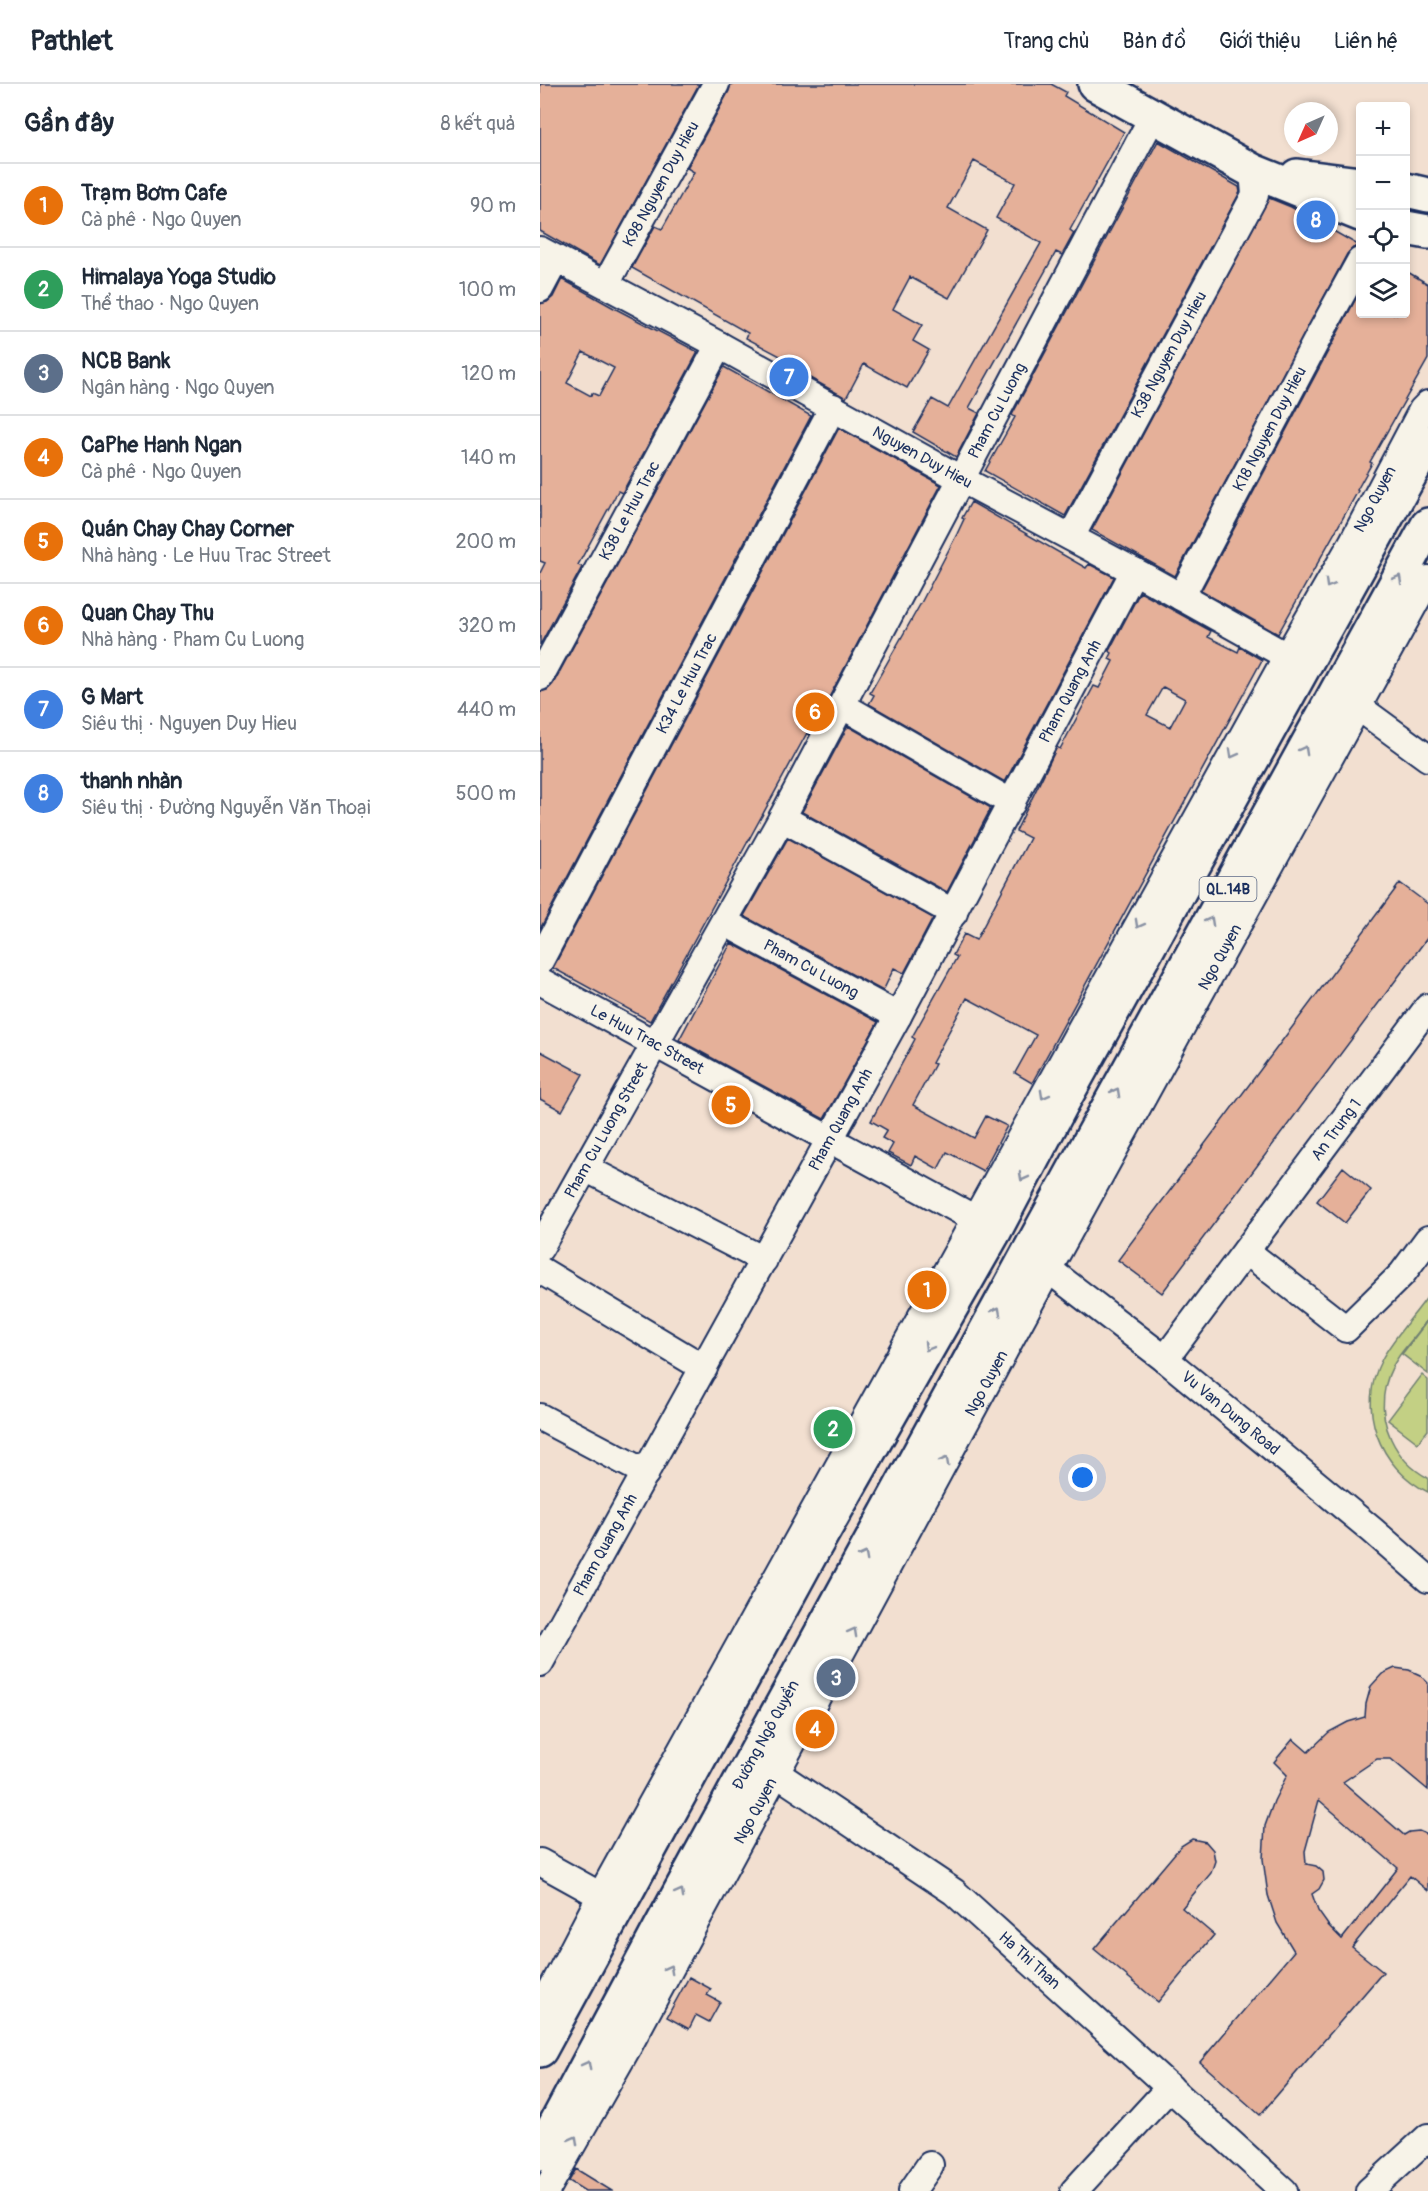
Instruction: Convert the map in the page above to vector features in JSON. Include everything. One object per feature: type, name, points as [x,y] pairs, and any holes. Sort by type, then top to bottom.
[{"type":"main road","points":[[1095,84],[1252,171],[1356,212]]},
{"type":"main road","points":[[1252,171],[1356,184]]},
{"type":"main road","points":[[1410,188],[1428,184]]},
{"type":"main road","points":[[1410,190],[1428,195]]},
{"type":"main road","name":"QL.14B","points":[[1295,661],[1428,442]]},
{"type":"main road","name":"Ngo Quyen","points":[[1038,1261],[1348,699],[1428,525]]},
{"type":"main road","name":"Ngo Quyen","points":[[610,1900],[811,1553],[986,1224],[1062,1103],[1295,661]]},
{"type":"main road","points":[[986,1224],[1038,1261]]},
{"type":"main road","name":"Đường Ngô Quyền","points":[[540,2154],[765,1765],[1038,1261]]},
{"type":"main road","points":[[540,2050],[610,1900]]},
{"type":"street","name":"K98 Nguyen Duy Hieu","points":[[606,284],[716,84]]},
{"type":"street","name":"Pham Cu Luong","points":[[655,1044],[843,706],[1153,116]]},
{"type":"street","name":"K38 Nguyen Duy Hieu","points":[[1071,537],[1256,195],[1252,171]]},
{"type":"street","name":"Nguyen Duy Hieu","points":[[548,255],[719,345],[1295,661]]},
{"type":"street","points":[[540,289],[548,255]]},
{"type":"street","name":"K18 Nguyen Duy Hieu","points":[[1180,597],[1358,264]]},
{"type":"street","name":"K38 Le Huu Trac","points":[[540,677],[719,345]]},
{"type":"street","name":"Ngo Quyen","points":[[1295,661],[1352,543],[1422,410],[1428,404]]},
{"type":"street","name":"K34 Le Huu Trac","points":[[540,961],[833,407]]},
{"type":"street","name":"Pham Quang Anh","points":[[540,1663],[898,1016],[1134,571]]},
{"type":"street","name":"Ngo Quyen","points":[[1348,699],[1428,579]]},
{"type":"street","points":[[1348,699],[1424,746]]},
{"type":"street","points":[[843,706],[1012,803]]},
{"type":"street","points":[[782,818],[954,913]]},
{"type":"street","name":"Pham Cu Luong","points":[[724,922],[898,1016]]},
{"type":"street","name":"Le Huu Trac Street","points":[[540,981],[986,1224]]},
{"type":"street","name":"An Trung 1","points":[[1165,1359],[1428,1007]]},
{"type":"street","name":"Pham Cu Luong Street","points":[[540,1248],[655,1044]]},
{"type":"street","points":[[585,1168],[764,1260]]},
{"type":"street","points":[[1246,1251],[1346,1329],[1402,1274],[1428,1239]]},
{"type":"street","name":"Vu Van Dung Road","points":[[1038,1261],[1165,1359],[1372,1530],[1428,1580]]},
{"type":"street","points":[[540,1270],[704,1368]]},
{"type":"street","points":[[540,1417],[645,1473]]},
{"type":"street","name":"Ngo Quyen","points":[[546,2191],[628,2047],[765,1765]]},
{"type":"street","name":"Ha Thi Than","points":[[765,1765],[954,1892],[1284,2191]]},
{"type":"street","points":[[540,1862],[610,1900]]},
{"type":"street","name":"Ngo Quyen","points":[[540,2012],[610,1900]]},
{"type":"street","points":[[1074,2191],[1170,2087]]},
{"type":"street","points":[[1369,2191],[1428,2137]]},
{"type":"street","points":[[912,2191],[930,2165]]},
{"type":"green space","points":[[1428,1296],[1427,1319],[1393,1365],[1386,1385],[1383,1407],[1384,1418],[1394,1445],[1411,1466],[1428,1478],[1428,1492],[1396,1468],[1385,1452],[1372,1416],[1371,1397],[1382,1359]]},
{"type":"green space","points":[[1428,1320],[1428,1374],[1402,1354]]},
{"type":"green space","points":[[1422,1375],[1428,1380],[1428,1430],[1418,1443],[1388,1420]]},
{"type":"building","points":[[540,84],[699,84],[600,265],[540,231]]},
{"type":"building","points":[[731,84],[1051,84],[1066,92],[1064,96],[1124,132],[1070,230],[1074,233],[1062,255],[1056,252],[969,408],[979,413],[956,457],[913,432],[932,399],[948,408],[1041,243],[996,218],[1015,183],[974,161],[948,208],[987,230],[949,298],[910,277],[893,309],[922,325],[913,341],[929,350],[907,388],[864,364],[846,398],[781,362],[784,358],[746,338],[748,333],[632,268],[655,226],[662,229],[694,172],[687,168]]},
{"type":"building","points":[[1158,141],[1239,187],[1240,192],[1065,516],[985,471],[1015,417],[1012,415]]},
{"type":"building","points":[[1269,198],[1291,207],[1356,244],[1356,247],[1347,254],[1175,576],[1092,530]]},
{"type":"building","points":[[1410,273],[1428,284],[1428,359],[1278,634],[1201,591],[1356,299],[1356,318],[1410,318]]},
{"type":"building","points":[[562,279],[698,352],[622,493],[618,491],[578,565],[582,567],[540,645],[540,573],[545,563],[540,561],[540,304],[553,297]],"holes":[[[583,352],[614,368],[599,396],[592,393],[591,396],[567,383]]]},
{"type":"building","points":[[724,367],[811,416],[540,929],[540,692],[547,690],[553,684]]},
{"type":"building","points":[[839,428],[941,485],[825,705],[809,734],[807,733],[650,1021],[553,968]]},
{"type":"building","points":[[971,502],[1086,568],[1089,564],[1114,577],[1005,782],[869,704],[874,695],[870,693],[921,603]]},
{"type":"building","points":[[1140,592],[1211,631],[1208,637],[1238,652],[1240,647],[1262,660],[1032,1083],[1015,1073],[1036,1035],[967,998],[932,1063],[935,1064],[913,1105],[974,1138],[986,1116],[1007,1126],[983,1171],[947,1152],[938,1169],[915,1156],[911,1165],[888,1153],[893,1144],[882,1138],[887,1130],[871,1121],[915,1039],[912,1037],[957,957],[953,955],[964,934],[976,940],[1030,838],[1016,831],[1057,747],[1060,749],[1094,686],[1099,688],[1113,661],[1109,659],[1112,653],[1109,651]],"holes":[[[1163,687],[1185,699],[1170,727],[1147,715]]]},
{"type":"building","points":[[848,726],[991,808],[947,892],[802,812]]},
{"type":"building","points":[[788,838],[933,918],[904,973],[894,968],[883,991],[744,916]]},
{"type":"building","points":[[1400,883],[1428,904],[1428,937],[1162,1293],[1118,1260]]},
{"type":"building","points":[[731,943],[878,1022],[824,1119],[679,1040]]},
{"type":"building","points":[[540,1051],[583,1074],[562,1111],[540,1099]]},
{"type":"building","points":[[1343,1167],[1371,1190],[1345,1223],[1317,1201]]},
{"type":"building","points":[[1395,1668],[1409,1670],[1420,1675],[1428,1683],[1428,1790],[1391,1759],[1377,1759],[1343,1782],[1404,1835],[1419,1831],[1428,1835],[1428,1891],[1410,1876],[1352,1947],[1383,1972],[1260,2115],[1200,2062],[1294,1951],[1277,1923],[1268,1895],[1263,1859],[1265,1826],[1287,1775],[1274,1762],[1293,1739],[1308,1752],[1329,1732],[1348,1722],[1365,1717],[1371,1686],[1382,1674]],"holes":[[[1319,1800],[1398,1868],[1342,1939],[1318,1911],[1312,1894],[1319,1889],[1324,1880],[1323,1872],[1316,1866],[1306,1864],[1305,1851]]]},
{"type":"building","points":[[1192,1839],[1206,1842],[1213,1850],[1215,1861],[1211,1873],[1182,1908],[1214,1935],[1158,2002],[1094,1949],[1181,1846]]},
{"type":"building","points":[[689,1977],[711,1989],[707,1995],[720,2002],[709,2022],[696,2015],[689,2029],[667,2017]]},
{"type":"building","points":[[576,2169],[612,2191],[585,2191],[569,2181]]},
{"type":"place","name":"thanh nhàn","points":[[1316,220]]},
{"type":"place","name":"G Mart","points":[[789,377]]},
{"type":"place","name":"Quan Chay Thu","points":[[815,712]]},
{"type":"place","name":"Quán Chay Chay Corner","points":[[731,1105]]},
{"type":"place","name":"Trạm Bơm Cafe","points":[[927,1290]]},
{"type":"place","name":"Himalaya Yoga Studio","points":[[833,1429]]},
{"type":"place","name":"NCB Bank","points":[[836,1678]]},
{"type":"place","name":"CaPhe Hanh Ngan","points":[[815,1729]]}]
